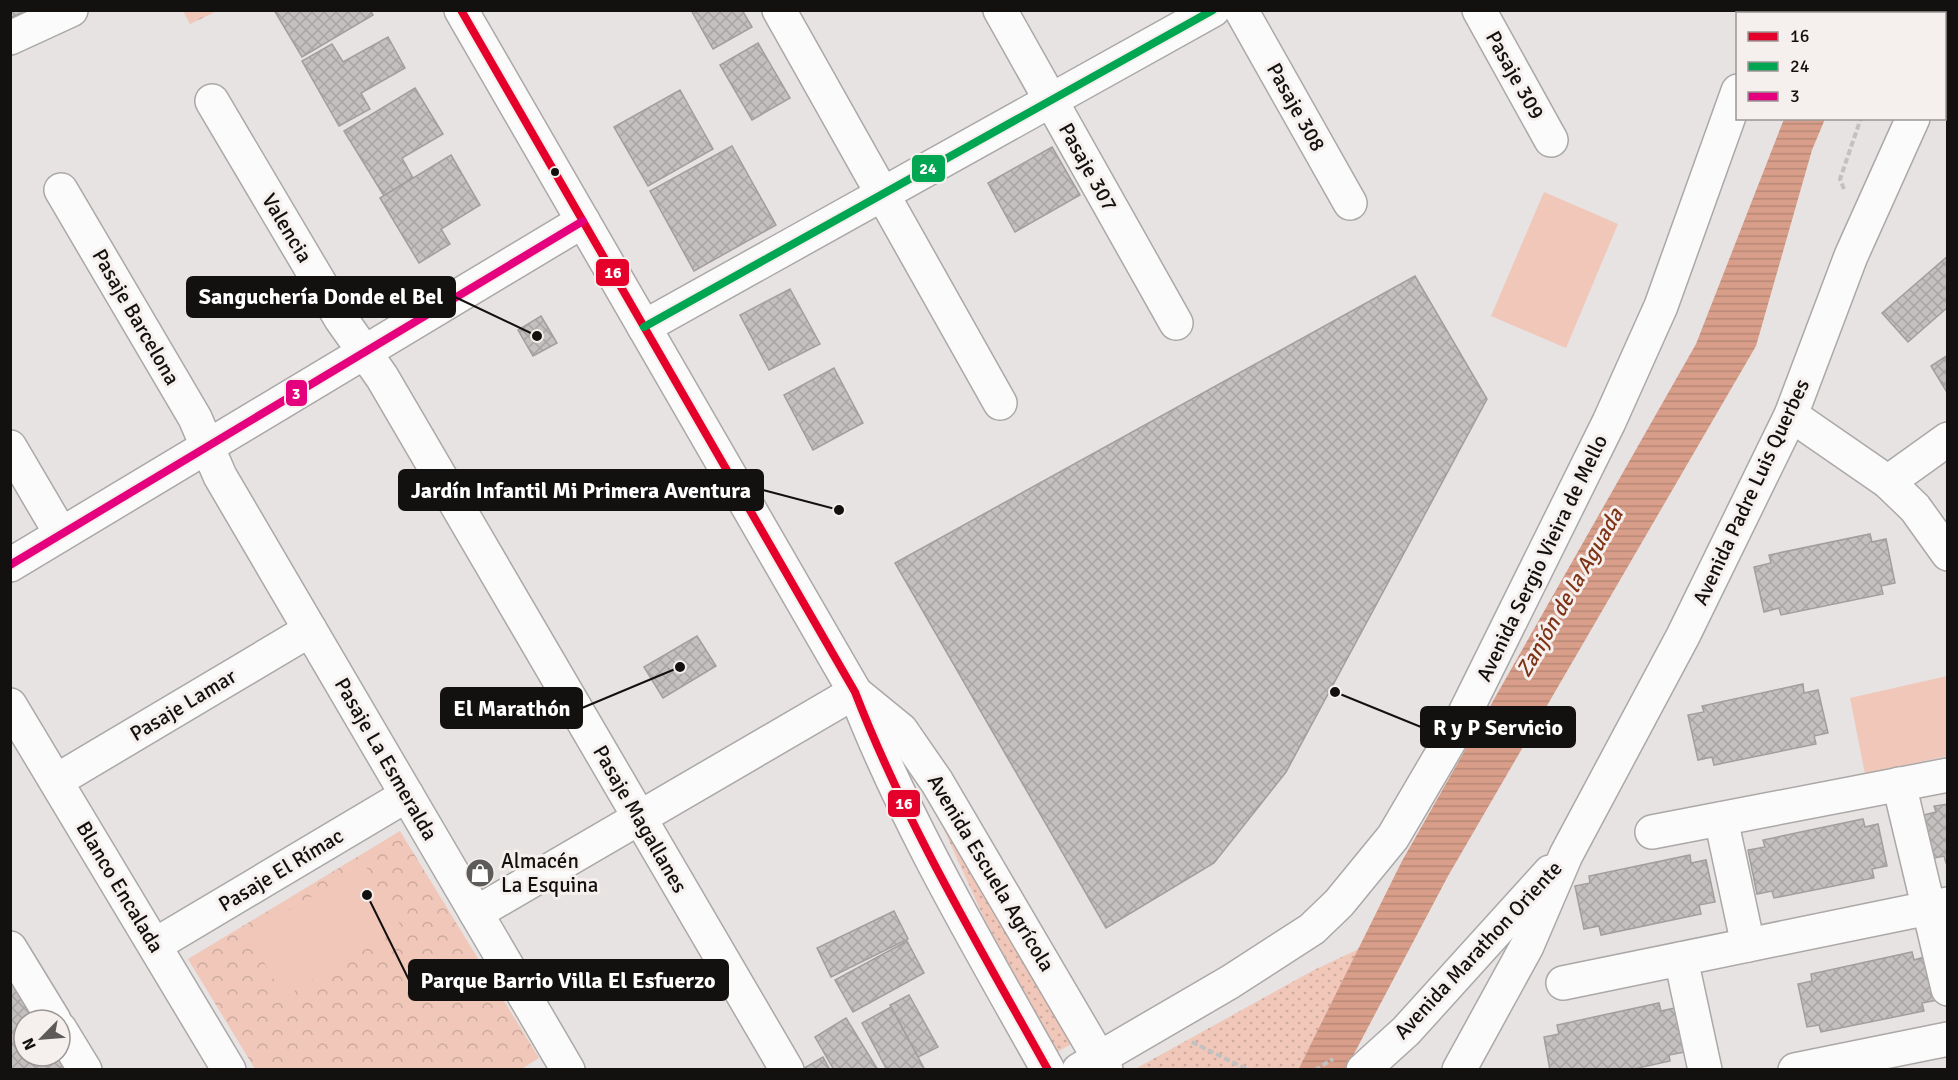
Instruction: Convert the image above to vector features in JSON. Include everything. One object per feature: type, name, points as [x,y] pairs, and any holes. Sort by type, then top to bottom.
[{"type":"street","points":[[10,38],[71,10]]},
{"type":"street","name":"Avenida Escuela Agrícola","points":[[461,10],[855,692],[878,751],[963,918],[1048,1070]]},
{"type":"street","points":[[779,10],[1000,404]]},
{"type":"street","name":"Pasaje 307","points":[[1000,10],[1176,323]]},
{"type":"street","points":[[644,327],[1213,10]]},
{"type":"street","name":"Pasaje 308","points":[[1241,10],[1350,203]]},
{"type":"street","name":"Pasaje 309","points":[[1479,10],[1551,140]]},
{"type":"street","name":"Avenida Sergio Vieira de Mello","points":[[1095,1066],[1152,1027],[1230,982],[1312,929],[1339,903],[1393,837],[1460,723],[1609,422],[1661,306],[1736,94]]},
{"type":"street","name":"Valencia","points":[[212,101],[340,319],[364,353]]},
{"type":"street","name":"Avenida Padre Luis Querbes","points":[[1566,855],[1683,636],[1791,415],[1851,256],[1912,120]]},
{"type":"street","name":"Pasaje Barcelona","points":[[61,190],[195,418],[207,447]]},
{"type":"street","points":[[10,565],[583,221]]},
{"type":"street","name":"Pasaje Magallanes","points":[[364,353],[382,377],[787,1070]]},
{"type":"street","points":[[1791,415],[1888,482],[1915,508],[1947,554]]},
{"type":"street","points":[[1888,482],[1947,439]]},
{"type":"street","points":[[10,447],[62,534]]},
{"type":"street","name":"Pasaje La Esmeralda","points":[[207,447],[220,476],[476,913],[563,1068]]},
{"type":"street","name":"Pasaje Lamar","points":[[56,781],[310,630]]},
{"type":"street","points":[[476,913],[855,692]]},
{"type":"street","name":"Avenida Escuela Agrícola","points":[[855,692],[902,730],[937,782],[1095,1066]]},
{"type":"street","name":"Blanco Encalada","points":[[10,705],[229,1070]]},
{"type":"street","points":[[1652,832],[1947,775]]},
{"type":"street","points":[[1899,784],[1938,906],[1947,989]]},
{"type":"street","name":"Pasaje El Rímac","points":[[155,945],[407,795]]},
{"type":"street","points":[[1720,819],[1748,945]]},
{"type":"street","points":[[1459,1070],[1527,946],[1566,855]]},
{"type":"street","name":"Avenida Marathon Oriente","points":[[1363,1070],[1406,1031],[1566,855]]},
{"type":"street","points":[[1563,983],[1938,906]]},
{"type":"street","points":[[10,948],[47,1008]]},
{"type":"street","points":[[1681,959],[1705,1070]]},
{"type":"street","points":[[1794,1070],[1947,1039]]},
{"type":"street","points":[[72,1049],[85,1070]]},
{"type":"path","points":[[1152,1027],[1205,1048],[1248,1070]]},
{"type":"green space","points":[[183,11],[217,11],[190,24]]},
{"type":"green space","points":[[1544,192],[1618,224],[1566,348],[1491,316]]},
{"type":"green space","points":[[1947,676],[1947,756],[1865,774],[1850,698]]},
{"type":"green space","points":[[941,823],[1002,910],[1077,1041],[1057,1052],[984,918]]},
{"type":"green space","points":[[400,831],[539,1058],[520,1070],[255,1069],[188,959]]},
{"type":"green space","points":[[365,865],[402,928],[284,997],[248,934]]},
{"type":"green space","points":[[1361,948],[1298,1069],[1135,1069],[1314,970]]},
{"type":"water","name":"Zanjón de la Aguada","points":[[1784,120],[1825,120],[1812,150],[1756,346],[1448,876],[1346,1069],[1298,1070],[1402,861],[1696,344]]},
{"type":"building","points":[[10,10],[27,10],[10,18]]},
{"type":"building","points":[[274,10],[370,10],[373,15],[302,57]]},
{"type":"building","points":[[691,10],[742,10],[752,27],[713,49]]},
{"type":"building","points":[[388,37],[405,68],[361,93],[370,109],[339,126],[302,61],[332,44],[343,62]]},
{"type":"building","points":[[758,43],[790,98],[752,120],[720,65]]},
{"type":"building","points":[[415,88],[443,134],[402,158],[413,178],[384,196],[344,131]]},
{"type":"building","points":[[680,90],[713,149],[648,186],[614,127]]},
{"type":"building","points":[[732,146],[776,225],[694,271],[650,191]]},
{"type":"building","points":[[1052,147],[1080,195],[1015,232],[988,183]]},
{"type":"building","points":[[451,155],[480,205],[441,229],[450,244],[419,263],[380,198]]},
{"type":"building","points":[[1948,256],[1948,307],[1908,342],[1882,313]]},
{"type":"building","points":[[1415,276],[1487,399],[1286,772],[1214,863],[1106,928],[895,563]]},
{"type":"building","points":[[790,289],[820,344],[769,370],[740,315]]},
{"type":"building","points":[[541,316],[557,343],[533,356],[518,330]]},
{"type":"building","points":[[1948,355],[1948,394],[1931,366]]},
{"type":"building","points":[[834,368],[863,423],[813,450],[784,395]]},
{"type":"building","points":[[1870,534],[1872,542],[1886,539],[1895,583],[1881,586],[1883,594],[1781,615],[1779,608],[1764,612],[1754,567],[1771,563],[1769,555]]},
{"type":"building","points":[[697,636],[716,666],[663,698],[644,667]]},
{"type":"building","points":[[1803,684],[1804,693],[1818,690],[1828,733],[1814,736],[1816,744],[1714,765],[1712,757],[1698,760],[1688,715],[1704,712],[1702,706]]},
{"type":"building","points":[[1948,804],[1948,863],[1946,863],[1944,856],[1929,859],[1920,816],[1936,812],[1934,806]]},
{"type":"building","points":[[1863,819],[1865,827],[1878,824],[1887,866],[1872,869],[1874,878],[1774,898],[1772,891],[1757,894],[1748,850],[1765,847],[1763,840]]},
{"type":"building","points":[[1690,855],[1691,863],[1706,860],[1715,902],[1699,905],[1701,914],[1601,935],[1599,926],[1584,929],[1575,886],[1590,883],[1589,876]]},
{"type":"building","points":[[894,911],[908,939],[831,977],[817,948]]},
{"type":"building","points":[[907,941],[924,973],[853,1012],[835,980]]},
{"type":"building","points":[[1912,952],[1914,960],[1928,956],[1938,1000],[1922,1003],[1924,1011],[1821,1032],[1819,1025],[1807,1027],[1798,984],[1812,981],[1811,974]]},
{"type":"building","points":[[10,973],[32,1008],[12,1008],[12,1068],[68,1068],[69,1070],[10,1070]]},
{"type":"building","points":[[909,995],[938,1047],[918,1057],[890,1005]]},
{"type":"building","points":[[1659,1003],[1661,1011],[1675,1008],[1685,1052],[1669,1055],[1670,1061],[1629,1070],[1550,1070],[1544,1037],[1559,1034],[1557,1025]]},
{"type":"building","points":[[891,1007],[925,1070],[887,1070],[862,1023]]},
{"type":"building","points":[[846,1018],[878,1070],[834,1070],[815,1037]]},
{"type":"building","points":[[823,1057],[830,1070],[801,1070]]},
{"type":"transit line","name":"16","points":[[461,10],[855,692],[920,837],[1048,1070]]},
{"type":"transit line","name":"24","points":[[644,327],[1213,10]]},
{"type":"transit line","name":"3","points":[[10,565],[583,221]]},
{"type":"place","name":"Sanguchería Donde el Bel","points":[[537,336]]},
{"type":"place","name":"Jardín Infantil Mi Primera Aventura","points":[[839,510]]},
{"type":"place","name":"El Marathón","points":[[680,667]]},
{"type":"place","name":"R y P Servicio","points":[[1335,692]]},
{"type":"place","name":"Almacén La Esquina","points":[[480,873]]},
{"type":"place","name":"Parque Barrio Villa El Esfuerzo","points":[[367,895]]}]
